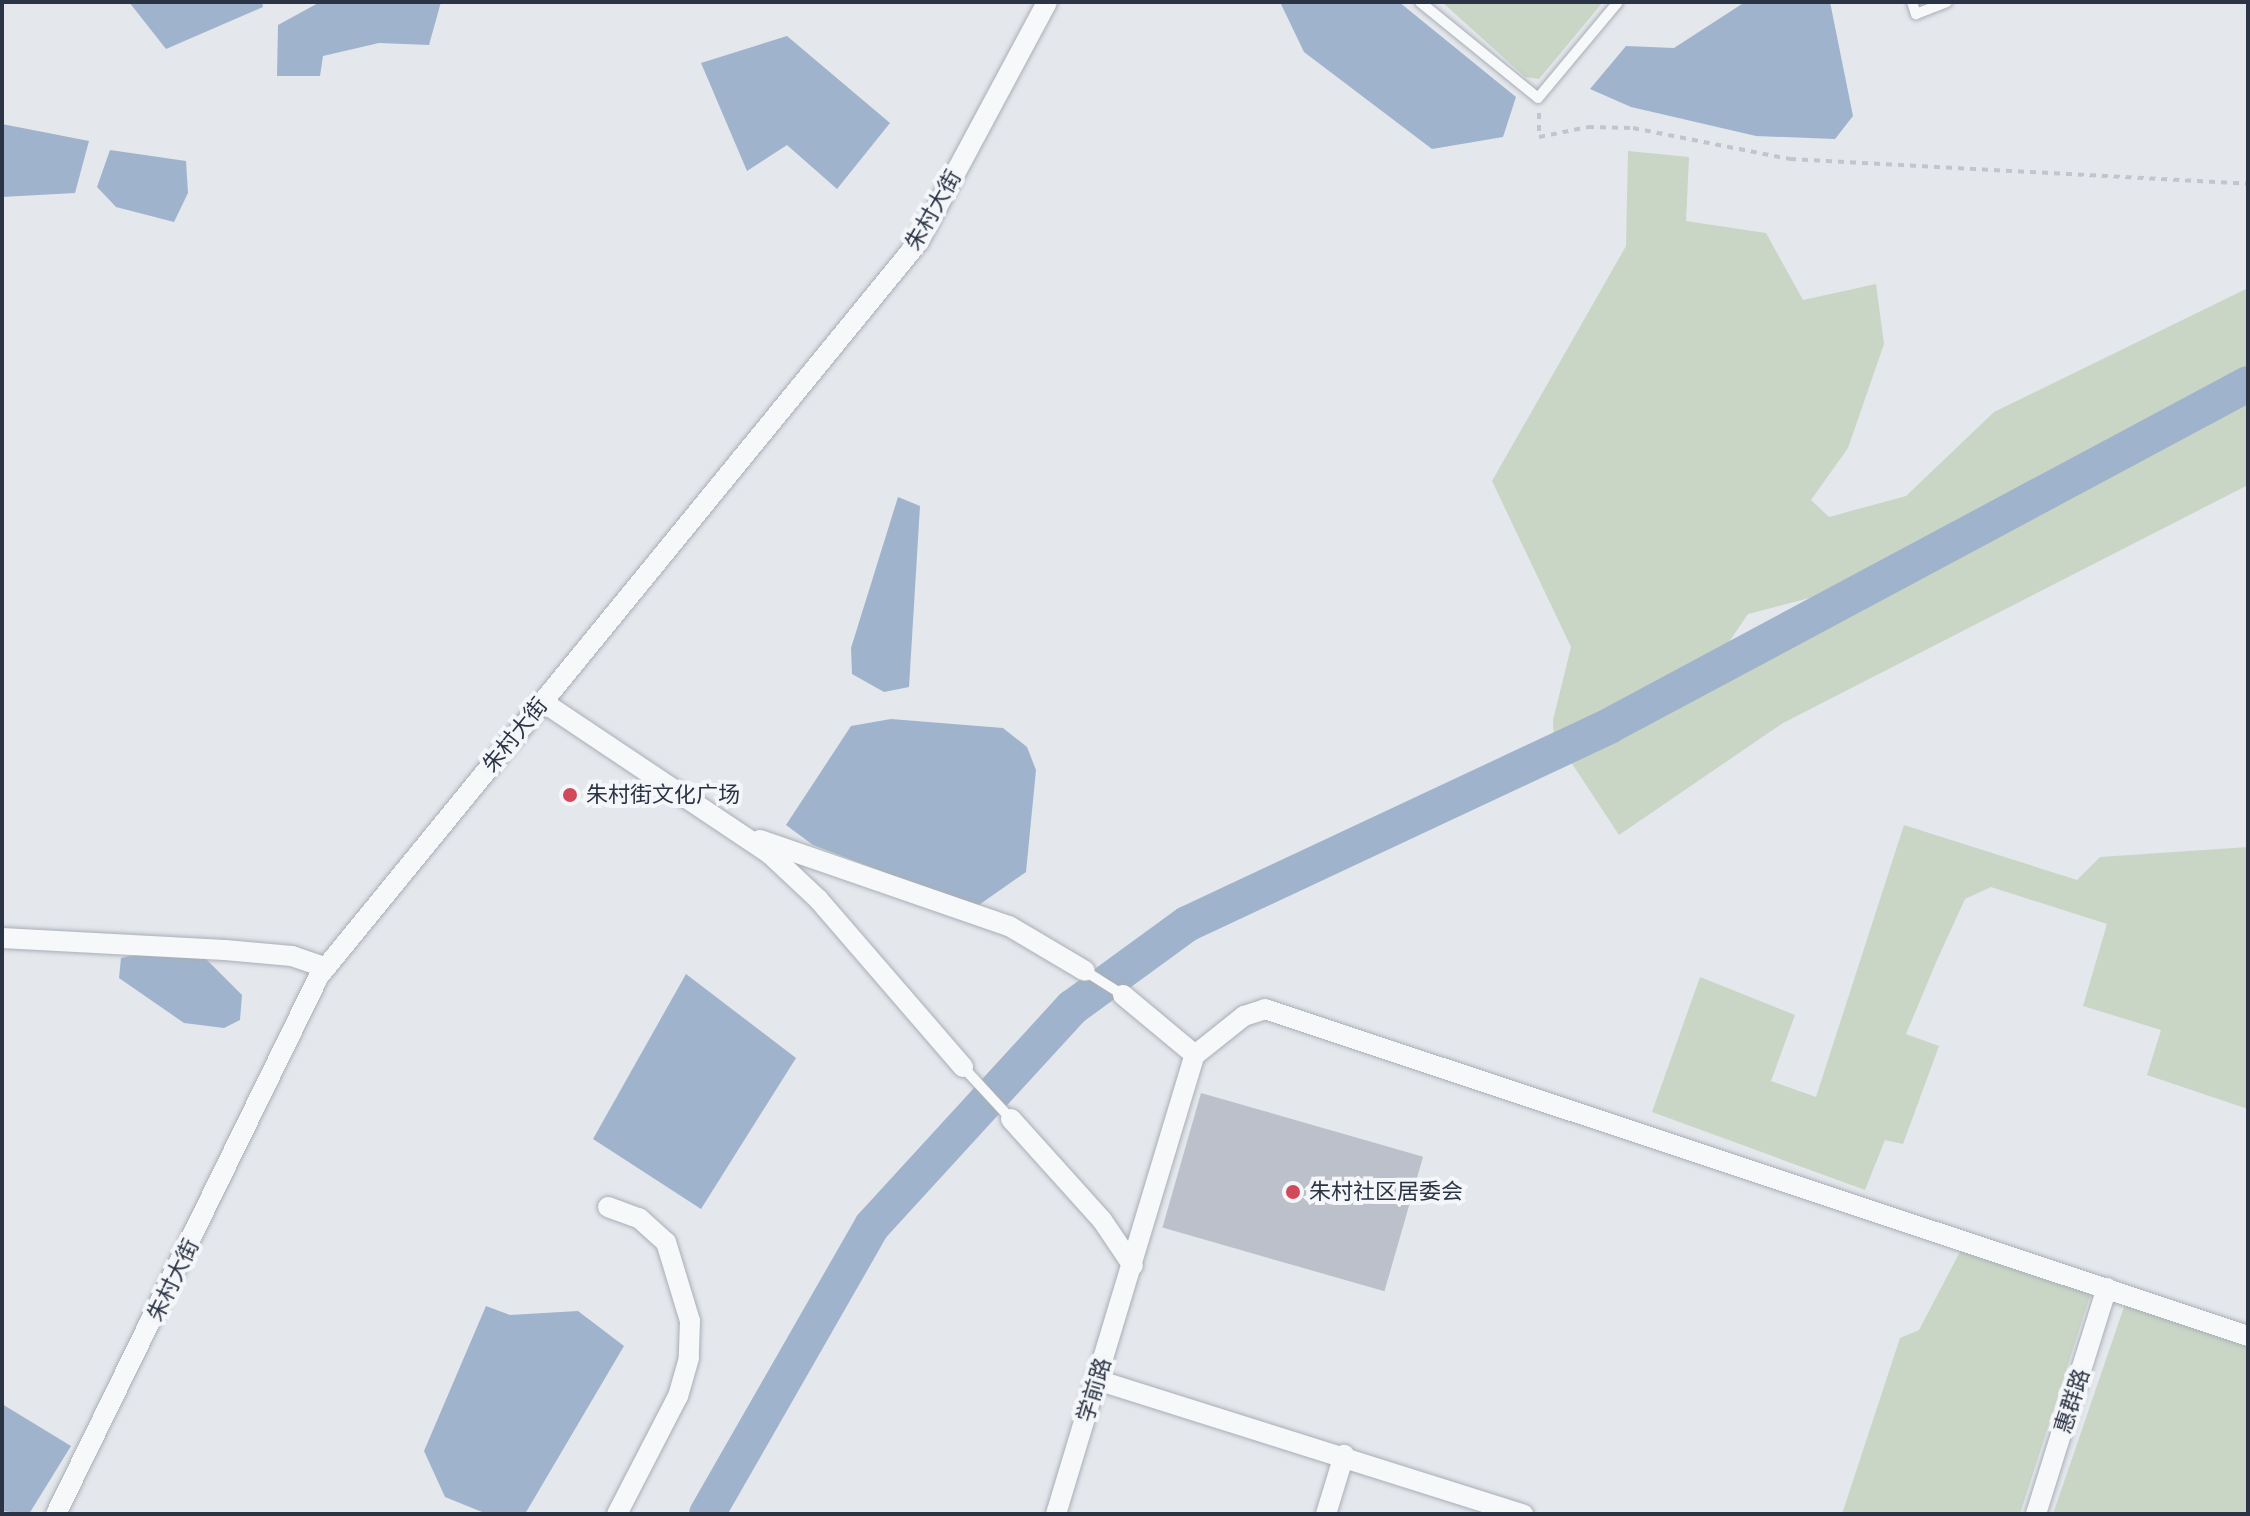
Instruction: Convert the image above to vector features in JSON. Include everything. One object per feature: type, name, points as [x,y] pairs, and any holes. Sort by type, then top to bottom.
[{"type":"street","name":"朱村大街","points":[[56,1514],[326,968],[919,241],[1047,2]]},
{"type":"street","points":[[543,702],[745,835],[818,899],[963,1067]]},
{"type":"street","points":[[745,835],[1009,926],[1085,971]]},
{"type":"street","points":[[2,938],[239,951],[292,956],[326,968]]},
{"type":"street","points":[[1123,995],[1195,1055],[1244,1016],[1265,1009],[1292,1014],[2248,1336]]},
{"type":"street","name":"学前路","points":[[1056,1514],[1195,1055]]},
{"type":"street","points":[[1011,1119],[1102,1220],[1133,1266]]},
{"type":"street","points":[[608,1207],[639,1218],[666,1242],[690,1321],[689,1358],[678,1396],[617,1514]]},
{"type":"street","name":"惠群路","points":[[2036,1514],[2107,1288]]},
{"type":"street","points":[[1097,1380],[1344,1455],[1523,1514]]},
{"type":"street","points":[[1326,1514],[1344,1455]]},
{"type":"lane","points":[[1420,2],[1538,98],[1618,2]]},
{"type":"lane","points":[[1912,2],[1916,14],[1947,2]]},
{"type":"lane","points":[[1085,971],[1123,995]]},
{"type":"lane","points":[[963,1067],[1011,1119]]},
{"type":"path","points":[[1538,98],[1539,137],[1588,127],[1633,128],[1790,159],[2248,184]]},
{"type":"green space","points":[[1442,2],[1603,2],[1539,79],[1525,77]]},
{"type":"green space","points":[[1628,151],[1689,157],[1686,221],[1766,233],[1803,300],[1876,284],[1884,344],[1848,448],[1811,500],[1829,517],[1906,496],[1994,412],[2248,288],[2248,371],[1836,591],[1748,614],[1720,655],[1554,745],[1553,720],[1571,647],[1492,481],[1626,246]]},
{"type":"green space","points":[[2248,395],[2248,485],[1783,723],[1619,835],[1567,756]]},
{"type":"green space","points":[[1904,825],[2077,880],[2100,857],[2248,847],[2248,1109],[2147,1075],[2161,1030],[2083,1006],[2107,924],[1991,887],[1965,899],[1906,1034],[1939,1046],[1903,1144],[1885,1140],[1865,1190],[1652,1112],[1700,977],[1795,1015],[1771,1081],[1816,1097]]},
{"type":"green space","points":[[1962,1248],[2091,1293],[2020,1514],[1842,1514],[1900,1338],[1919,1330]]},
{"type":"green space","points":[[2125,1304],[2248,1345],[2248,1514],[2053,1514]]},
{"type":"water","points":[[129,2],[262,2],[263,7],[166,49]]},
{"type":"water","points":[[320,2],[441,2],[429,45],[379,43],[323,56],[320,76],[277,76],[278,25]]},
{"type":"water","points":[[1280,2],[1399,2],[1516,97],[1503,137],[1432,149],[1304,52]]},
{"type":"water","points":[[1745,2],[1830,2],[1853,116],[1835,139],[1756,136],[1631,107],[1590,89],[1626,46],[1674,48]]},
{"type":"water","points":[[787,36],[890,123],[837,189],[787,145],[747,171],[701,63]]},
{"type":"water","points":[[2,124],[89,141],[75,193],[2,197]]},
{"type":"water","points":[[110,150],[186,161],[188,193],[174,222],[116,207],[97,187]]},
{"type":"water","points":[[898,497],[920,506],[909,687],[884,692],[852,674],[851,648]]},
{"type":"water","points":[[891,719],[1003,728],[1027,747],[1036,770],[1026,872],[976,907],[813,845],[786,825],[851,726]]},
{"type":"water","points":[[148,952],[205,958],[242,995],[240,1020],[224,1028],[184,1023],[119,978],[121,958]]},
{"type":"water","points":[[686,974],[796,1058],[701,1209],[593,1139]]},
{"type":"water","points":[[486,1306],[510,1315],[578,1311],[624,1346],[525,1514],[487,1514],[445,1497],[424,1451]]},
{"type":"water","points":[[2,1404],[71,1446],[29,1514],[2,1511]]},
{"type":"building","name":"朱村社区居委会","points":[[1201,1093],[1423,1157],[1384,1291],[1162,1228]]},
{"type":"waterway","points":[[707,1514],[872,1226],[1073,1007],[1187,924],[1609,726],[2248,384]]},
{"type":"place","name":"朱村街文化广场","points":[[570,795]]},
{"type":"place","name":"朱村社区居委会","points":[[1293,1192]]}]
